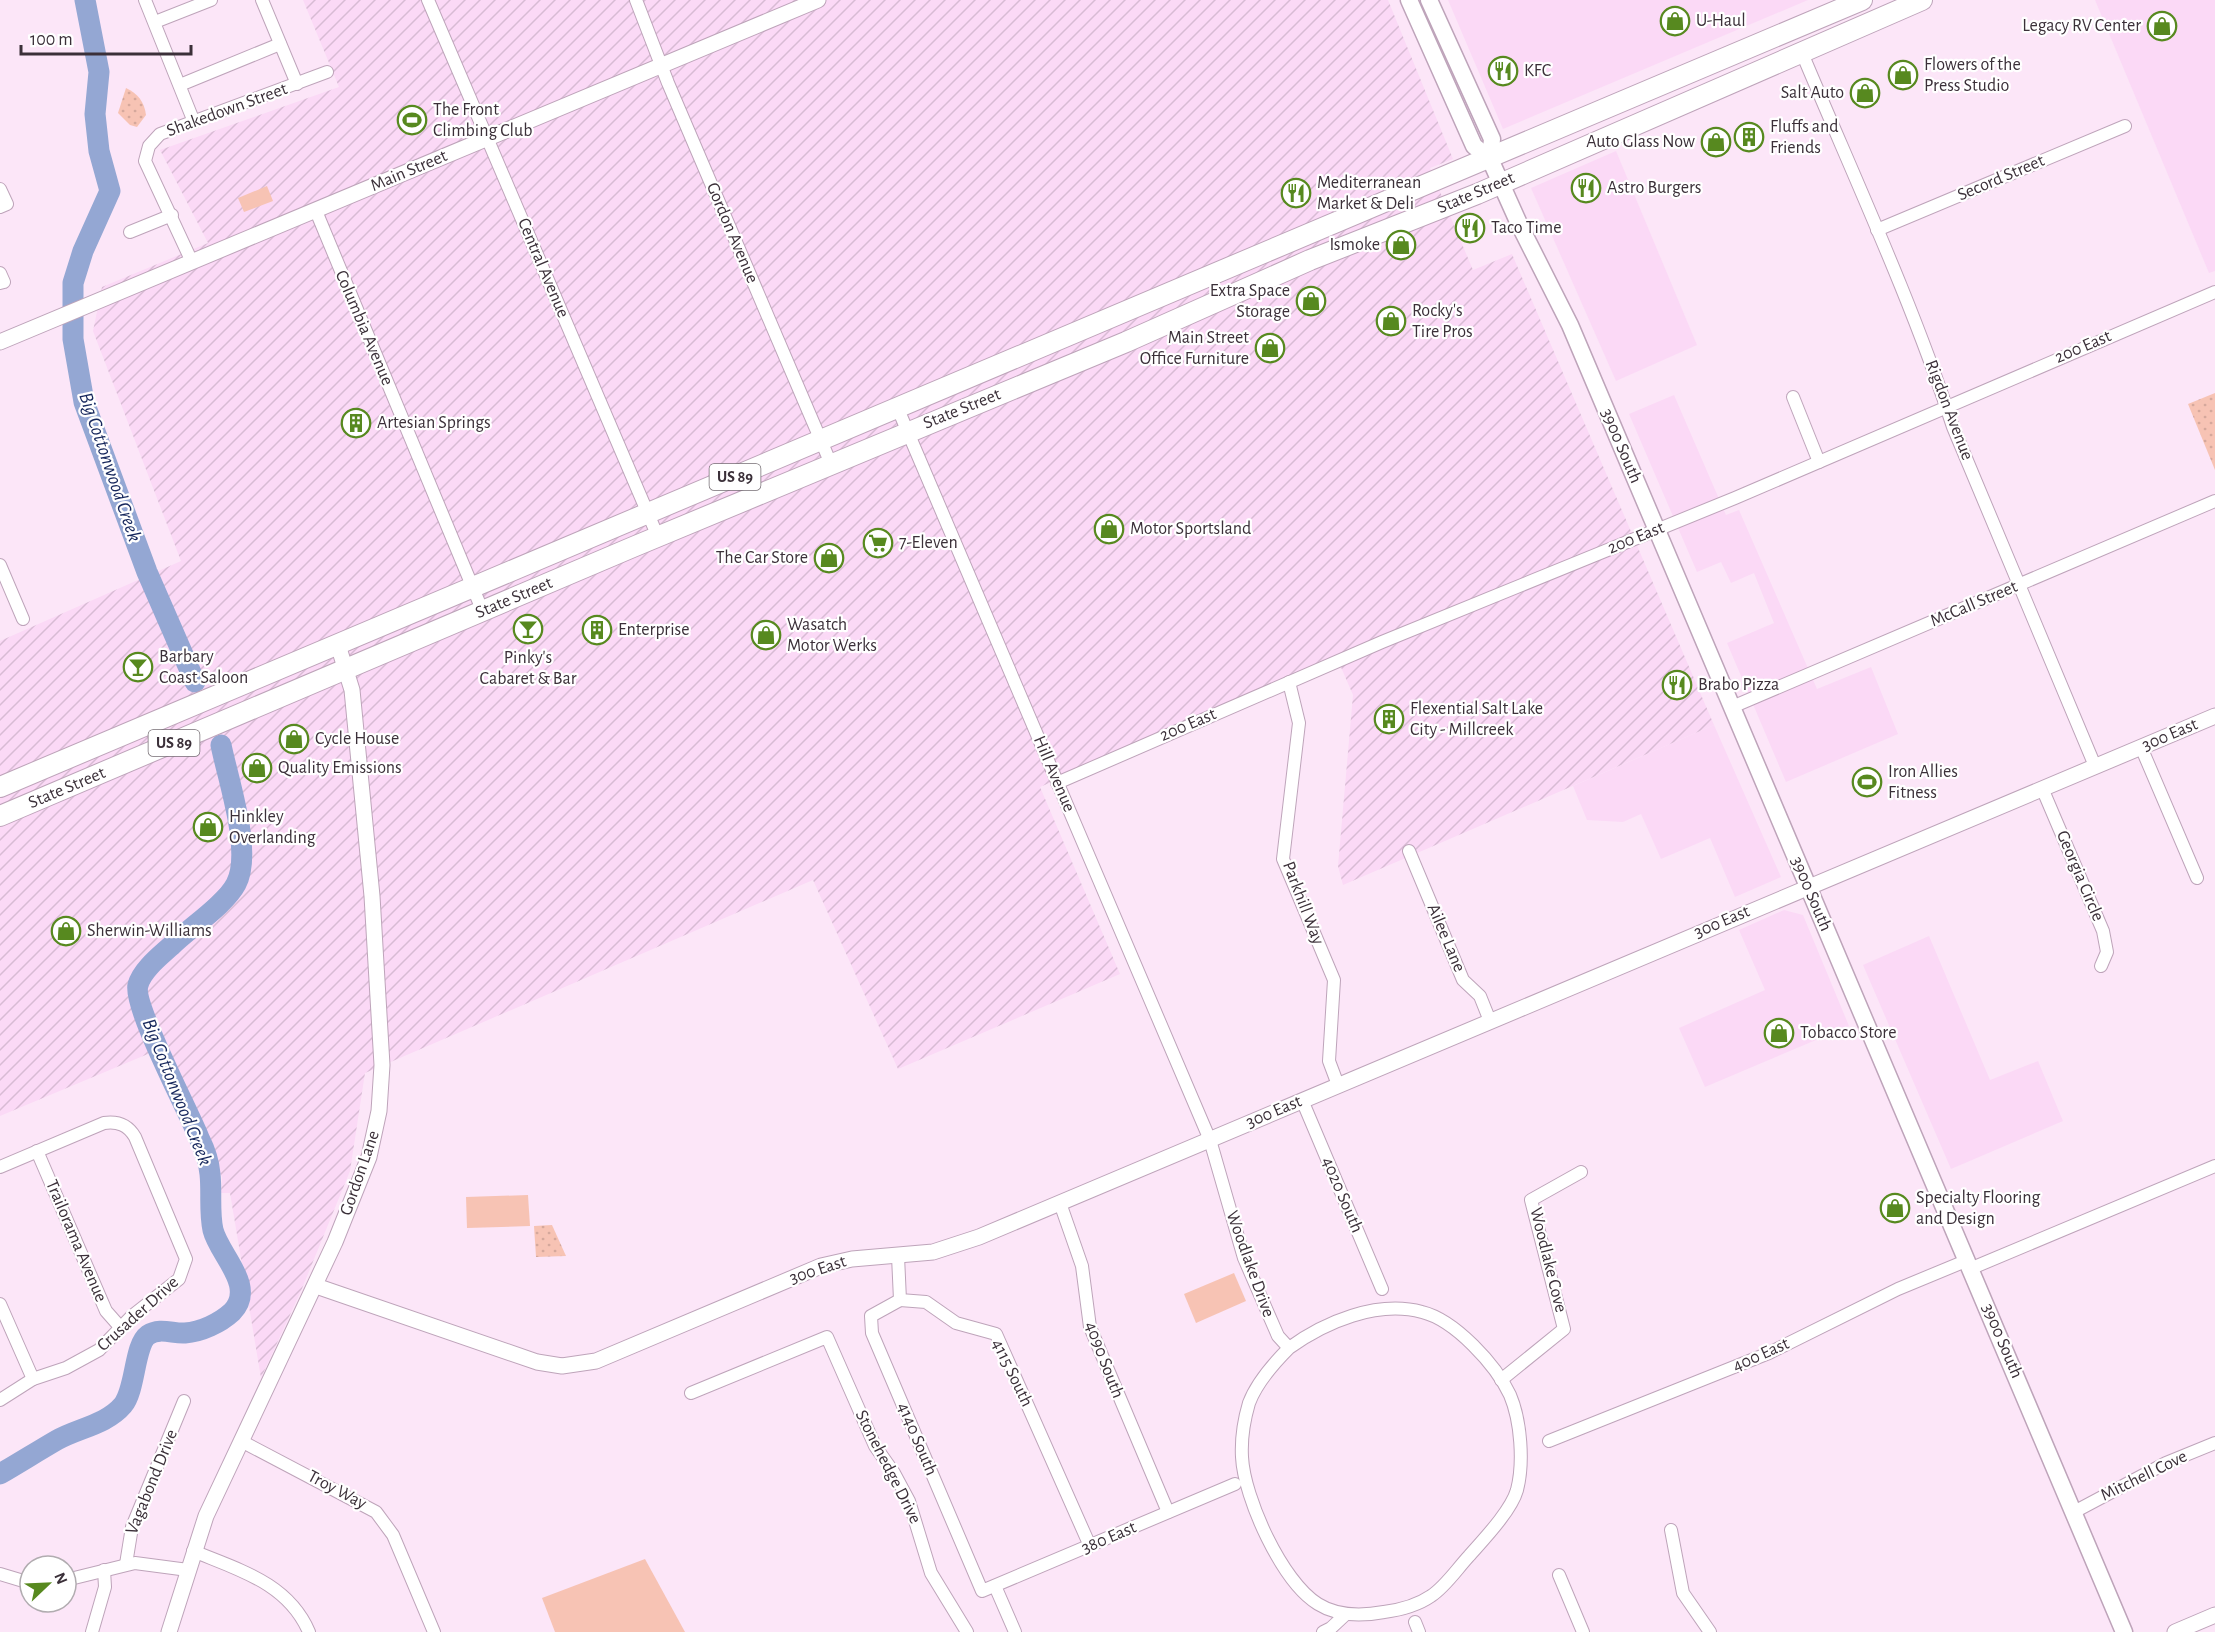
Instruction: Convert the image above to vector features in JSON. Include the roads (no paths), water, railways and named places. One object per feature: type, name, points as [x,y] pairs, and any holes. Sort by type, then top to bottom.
[{"type":"main road","name":"3900 South","points":[[1409,0],[1474,146],[1490,159],[1570,325],[1970,1264],[2124,1632]]},
{"type":"main road","name":"3900 South","points":[[1429,0],[1492,139],[1490,159]]},
{"type":"main road","name":"State Street","points":[[0,787],[1862,0]]},
{"type":"main road","name":"State Street","points":[[0,816],[907,431],[1126,342],[1310,260],[1501,183],[1922,0]]},
{"type":"street","points":[[145,0],[194,122]]},
{"type":"street","points":[[155,22],[211,0]]},
{"type":"street","points":[[262,0],[297,84]]},
{"type":"street","name":"Central Avenue","points":[[428,0],[658,537]]},
{"type":"street","name":"Gordon Avenue","points":[[636,0],[831,464]]},
{"type":"street","name":"Main Street","points":[[0,342],[818,0]]},
{"type":"street","points":[[180,85],[280,44]]},
{"type":"street","name":"Rigdon Avenue","points":[[1802,53],[1877,230],[1936,375],[1946,406],[2095,766]]},
{"type":"street","name":"Shakedown Street","points":[[192,262],[145,161],[149,146],[160,134],[327,72]]},
{"type":"street","name":"Secord Street","points":[[1877,230],[2125,126]]},
{"type":"street","points":[[0,189],[7,204],[0,207]]},
{"type":"street","name":"Columbia Avenue","points":[[316,211],[483,612]]},
{"type":"street","points":[[130,232],[172,215]]},
{"type":"street","points":[[0,273],[4,282],[0,283]]},
{"type":"street","name":"200 East","points":[[1057,783],[1289,682],[1818,462],[2215,292]]},
{"type":"street","points":[[1793,397],[1818,462]]},
{"type":"street","name":"Hill Avenue","points":[[898,409],[1210,1140]]},
{"type":"street","name":"McCall Street","points":[[1732,707],[2215,501]]},
{"type":"street","points":[[0,565],[23,619]]},
{"type":"street","name":"Gordon Lane","points":[[169,1632],[206,1516],[316,1286],[369,1157],[379,1111],[381,1089],[372,896],[352,690],[338,645]]},
{"type":"street","name":"Parkhill Way","points":[[1289,682],[1299,723],[1283,859],[1334,980],[1329,1061],[1338,1085]]},
{"type":"street","name":"300 East","points":[[316,1286],[537,1362],[579,1365],[610,1355],[821,1266],[852,1259],[898,1256],[951,1248],[2215,716]]},
{"type":"street","points":[[2141,747],[2197,878]]},
{"type":"street","name":"Georgia Circle","points":[[2042,788],[2103,931],[2107,952],[2101,966]]},
{"type":"street","name":"Ailee Lane","points":[[1409,851],[1463,980],[1480,996],[1490,1021]]},
{"type":"street","name":"4020 South","points":[[1302,1100],[1382,1289]]},
{"type":"street","name":"Crusader Drive","points":[[0,1400],[33,1380],[93,1354],[179,1279],[186,1259],[135,1137],[125,1126],[112,1122],[37,1151]]},
{"type":"street","name":"Woodlake Drive","points":[[1210,1140],[1244,1258],[1278,1336],[1289,1348]]},
{"type":"street","points":[[0,1167],[37,1151]]},
{"type":"street","name":"Trailorama Avenue","points":[[37,1151],[106,1311],[121,1328]]},
{"type":"street","name":"400 East","points":[[1549,1441],[1769,1353],[1898,1289],[1970,1264],[2215,1166]]},
{"type":"street","name":"Woodlake Cove","points":[[1500,1380],[1564,1329],[1531,1200],[1581,1172]]},
{"type":"street","name":"4090 South","points":[[1060,1203],[1082,1266],[1090,1328],[1168,1512]]},
{"type":"street","points":[[898,1256],[900,1300]]},
{"type":"street","name":"4115 South","points":[[900,1300],[926,1302],[956,1323],[996,1334],[1090,1546]]},
{"type":"street","name":"4140 South","points":[[900,1300],[871,1316],[872,1333],[982,1591]]},
{"type":"street","points":[[0,1304],[33,1380]]},
{"type":"street","points":[[1386,1309],[1424,1312],[1453,1328],[1478,1350],[1500,1380],[1510,1396],[1519,1440],[1516,1491],[1485,1537],[1431,1596],[1400,1609],[1374,1614],[1346,1614],[1318,1604],[1288,1575],[1274,1551],[1247,1482],[1242,1458],[1243,1428],[1250,1402],[1269,1370],[1289,1348],[1323,1328],[1364,1313],[1386,1309]]},
{"type":"street","name":"Stonehedge Drive","points":[[690,1393],[827,1337],[875,1446],[894,1473],[915,1516],[932,1573],[967,1632]]},
{"type":"street","name":"Vagabond Drive","points":[[126,1564],[132,1527],[184,1401]]},
{"type":"street","name":"Troy Way","points":[[241,1441],[376,1512],[393,1534],[434,1632]]},
{"type":"street","name":"Mitchell Cove","points":[[2074,1512],[2166,1463],[2215,1443]]},
{"type":"street","name":"380 East","points":[[982,1591],[1235,1484]]},
{"type":"street","points":[[1671,1530],[1683,1593],[1710,1632]]},
{"type":"street","points":[[194,1551],[276,1588],[294,1605],[309,1632]]},
{"type":"street","points":[[78,1577],[126,1564],[149,1563],[188,1570]]},
{"type":"street","points":[[92,1632],[105,1587],[104,1570]]},
{"type":"street","points":[[0,1575],[18,1580]]},
{"type":"street","points":[[1559,1575],[1583,1632]]},
{"type":"street","points":[[995,1586],[1015,1632]]},
{"type":"street","points":[[1323,1632],[1346,1614]]},
{"type":"street","points":[[2175,1632],[2215,1615]]},
{"type":"waterway","name":"Big Cottonwood Creek","points":[[85,0],[99,72],[95,114],[99,151],[110,191],[83,251],[73,283],[73,339],[84,402],[147,572],[195,682]]},
{"type":"waterway","name":"Big Cottonwood Creek","points":[[0,1474],[57,1440],[100,1422],[116,1412],[127,1398],[140,1348],[148,1335],[157,1331],[185,1333],[204,1329],[227,1316],[239,1302],[239,1281],[213,1230],[210,1174],[206,1155],[162,1059],[138,996],[138,985],[143,974],[224,900],[236,884],[241,870],[241,835],[238,816],[221,745]]},
{"type":"place","name":"U-Haul","points":[[1675,21]]},
{"type":"place","name":"Legacy RV Center","points":[[2162,26]]},
{"type":"place","name":"KFC","points":[[1503,71]]},
{"type":"place","name":"Flowers of the Press Studio","points":[[1903,75]]},
{"type":"place","name":"Salt Auto","points":[[1865,93]]},
{"type":"place","name":"The Front Climbing Club","points":[[412,120]]},
{"type":"place","name":"Fluffs and Friends","points":[[1749,137]]},
{"type":"place","name":"Auto Glass Now","points":[[1716,142]]},
{"type":"place","name":"Astro Burgers","points":[[1586,188]]},
{"type":"place","name":"Mediterranean Market & Deli","points":[[1296,193]]},
{"type":"place","name":"Taco Time","points":[[1470,228]]},
{"type":"place","name":"Ismoke","points":[[1401,245]]},
{"type":"place","name":"Extra Space Storage","points":[[1311,301]]},
{"type":"place","name":"Rocky's Tire Pros","points":[[1391,321]]},
{"type":"place","name":"Main Street Office Furniture","points":[[1270,348]]},
{"type":"place","name":"Artesian Springs","points":[[356,423]]},
{"type":"place","name":"Motor Sportsland","points":[[1109,529]]},
{"type":"place","name":"7-Eleven","points":[[878,543]]},
{"type":"place","name":"The Car Store","points":[[829,558]]},
{"type":"place","name":"Pinky's Cabaret & Bar","points":[[528,629]]},
{"type":"place","name":"Enterprise","points":[[597,630]]},
{"type":"place","name":"Wasatch Motor Werks","points":[[766,635]]},
{"type":"place","name":"Barbary Coast Saloon","points":[[138,667]]},
{"type":"place","name":"Brabo Pizza","points":[[1677,685]]},
{"type":"place","name":"Flexential Salt Lake City - Millcreek","points":[[1389,719]]},
{"type":"place","name":"Cycle House","points":[[294,739]]},
{"type":"place","name":"Quality Emissions","points":[[257,768]]},
{"type":"place","name":"Iron Allies Fitness","points":[[1867,782]]},
{"type":"place","name":"Hinkley Overlanding","points":[[208,827]]},
{"type":"place","name":"Sherwin-Williams","points":[[66,931]]},
{"type":"place","name":"Tobacco Store","points":[[1779,1033]]},
{"type":"place","name":"Specialty Flooring and Design","points":[[1895,1208]]}]
